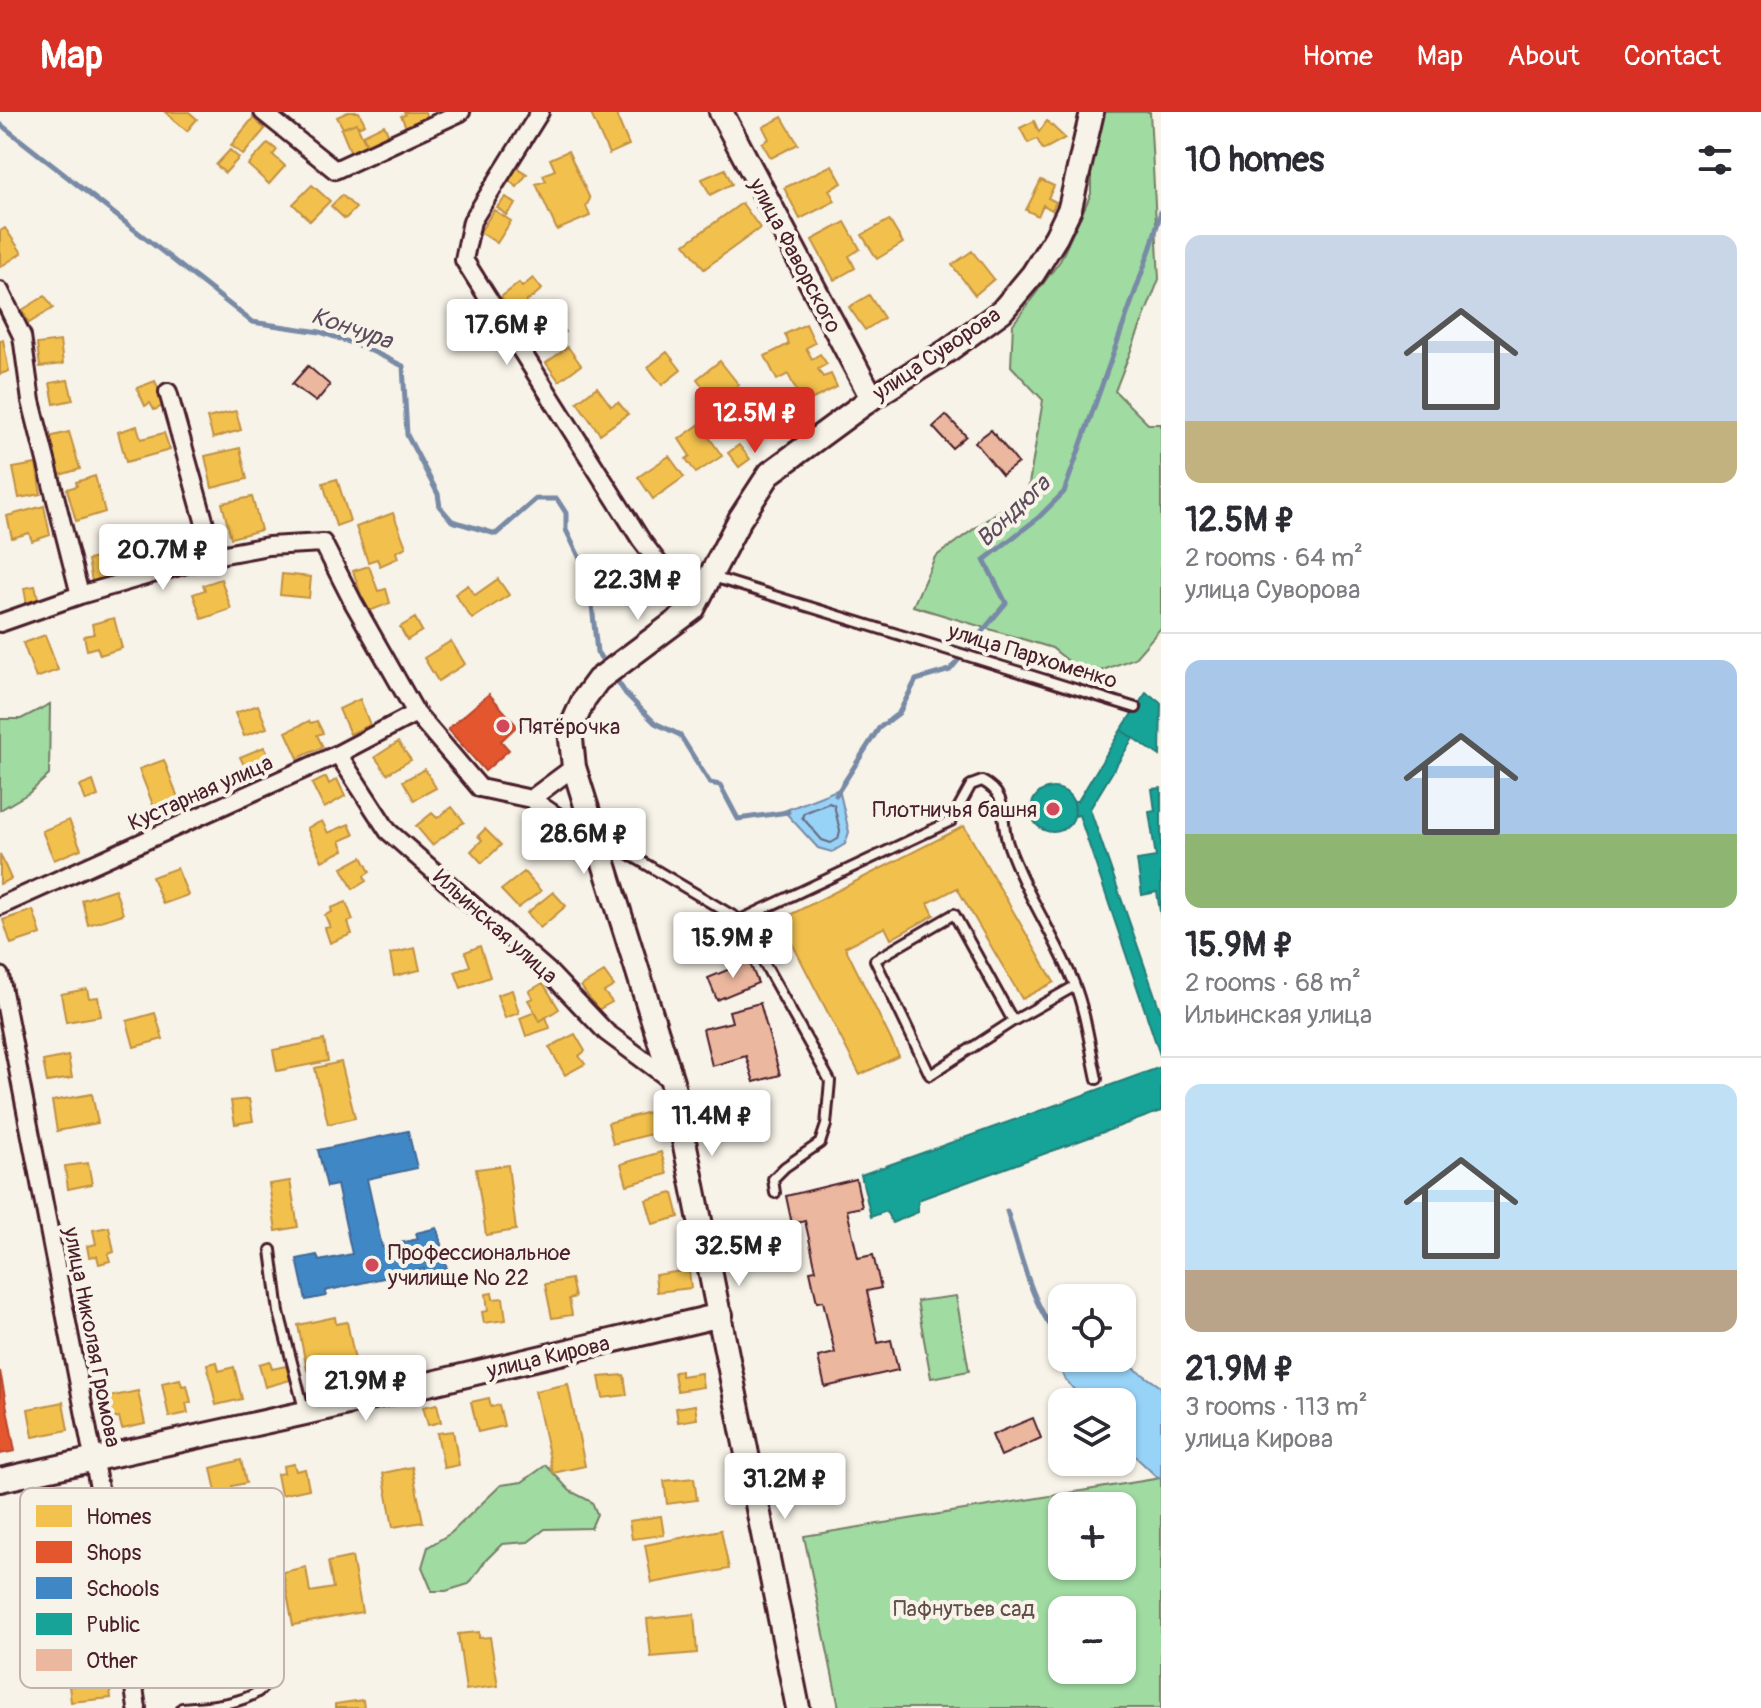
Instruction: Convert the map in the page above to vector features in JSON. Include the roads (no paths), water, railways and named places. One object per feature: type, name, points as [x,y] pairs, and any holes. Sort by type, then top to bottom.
[{"type":"main road","name":"улица Фаворского","points":[[721,112],[872,398]]},
{"type":"main road","name":"улица Суворова","points":[[574,767],[570,730],[576,714],[598,680],[693,609],[740,519],[770,473],[872,398],[947,351],[1002,311],[1033,274],[1070,208],[1089,115]]},
{"type":"main road","points":[[574,767],[672,1081],[798,1708]]},
{"type":"main road","name":"улица Кирова","points":[[0,1480],[305,1413],[721,1315]]},
{"type":"street","points":[[263,112],[335,170],[461,112]]},
{"type":"street","points":[[540,112],[472,221],[464,260],[641,540],[693,609]]},
{"type":"street","points":[[0,291],[22,336],[31,401],[80,595]]},
{"type":"street","points":[[168,392],[214,556]]},
{"type":"street","points":[[0,623],[80,595],[214,556],[268,546],[323,543],[416,713],[480,788],[531,799],[597,840]]},
{"type":"street","name":"Кустарная улица","points":[[0,906],[338,754],[416,713]]},
{"type":"street","name":"Ильинская улица","points":[[338,754],[388,831],[548,971],[606,1032],[672,1081]]},
{"type":"street","points":[[531,799],[574,767]]},
{"type":"street","name":"улица Николая Громова","points":[[0,976],[100,1488]]},
{"type":"street","name":"улица Николая Громова","points":[[134,1688],[137,1708]]},
{"type":"lane","name":"улица Пархоменко","points":[[709,576],[1136,708]]},
{"type":"lane","points":[[740,920],[951,821],[971,785],[982,781],[993,787],[1004,805],[1003,829],[1013,858],[1075,986],[1097,1079]]},
{"type":"lane","points":[[597,840],[740,920],[830,1081],[826,1125],[820,1143],[773,1179],[775,1193]]},
{"type":"lane","points":[[1013,1021],[954,914],[875,960],[930,1075],[1013,1021],[1075,986]]},
{"type":"lane","points":[[271,1250],[279,1312],[305,1413]]},
{"type":"lane","points":[[182,1708],[239,1699],[262,1688]]},
{"type":"water","points":[[839,789],[849,832],[845,844],[832,852],[818,848],[784,811]]},
{"type":"water","points":[[1136,1370],[1161,1387],[1161,1478],[1136,1457],[1136,1388],[1073,1388],[1061,1372]]},
{"type":"waterway","name":"Кончура","points":[[0,124],[252,322],[320,332],[363,347],[403,366],[407,435],[438,494],[440,507],[452,521],[496,534],[536,499],[557,499],[566,513],[566,530],[589,577],[597,652],[606,665]]},
{"type":"waterway","name":"Вондюга","points":[[836,795],[879,728],[899,713],[916,680],[950,670],[1006,603],[984,560],[1038,518],[1064,492],[1161,211]]},
{"type":"waterway","name":"Кончура","points":[[614,676],[626,694],[655,723],[680,735],[710,783],[720,785],[738,819],[788,812]]},
{"type":"waterway","name":"Кончура","points":[[1007,1211],[1035,1297],[1048,1322]]},
{"type":"place","name":"Пятёрочка","points":[[503,726]]},
{"type":"place","name":"Плотничья башня","points":[[1053,809]]},
{"type":"place","name":"Профессиональное училище № 22","points":[[372,1265]]},
{"type":"park label","name":"Пафнутьев сад","points":[[964,1608]]}]
